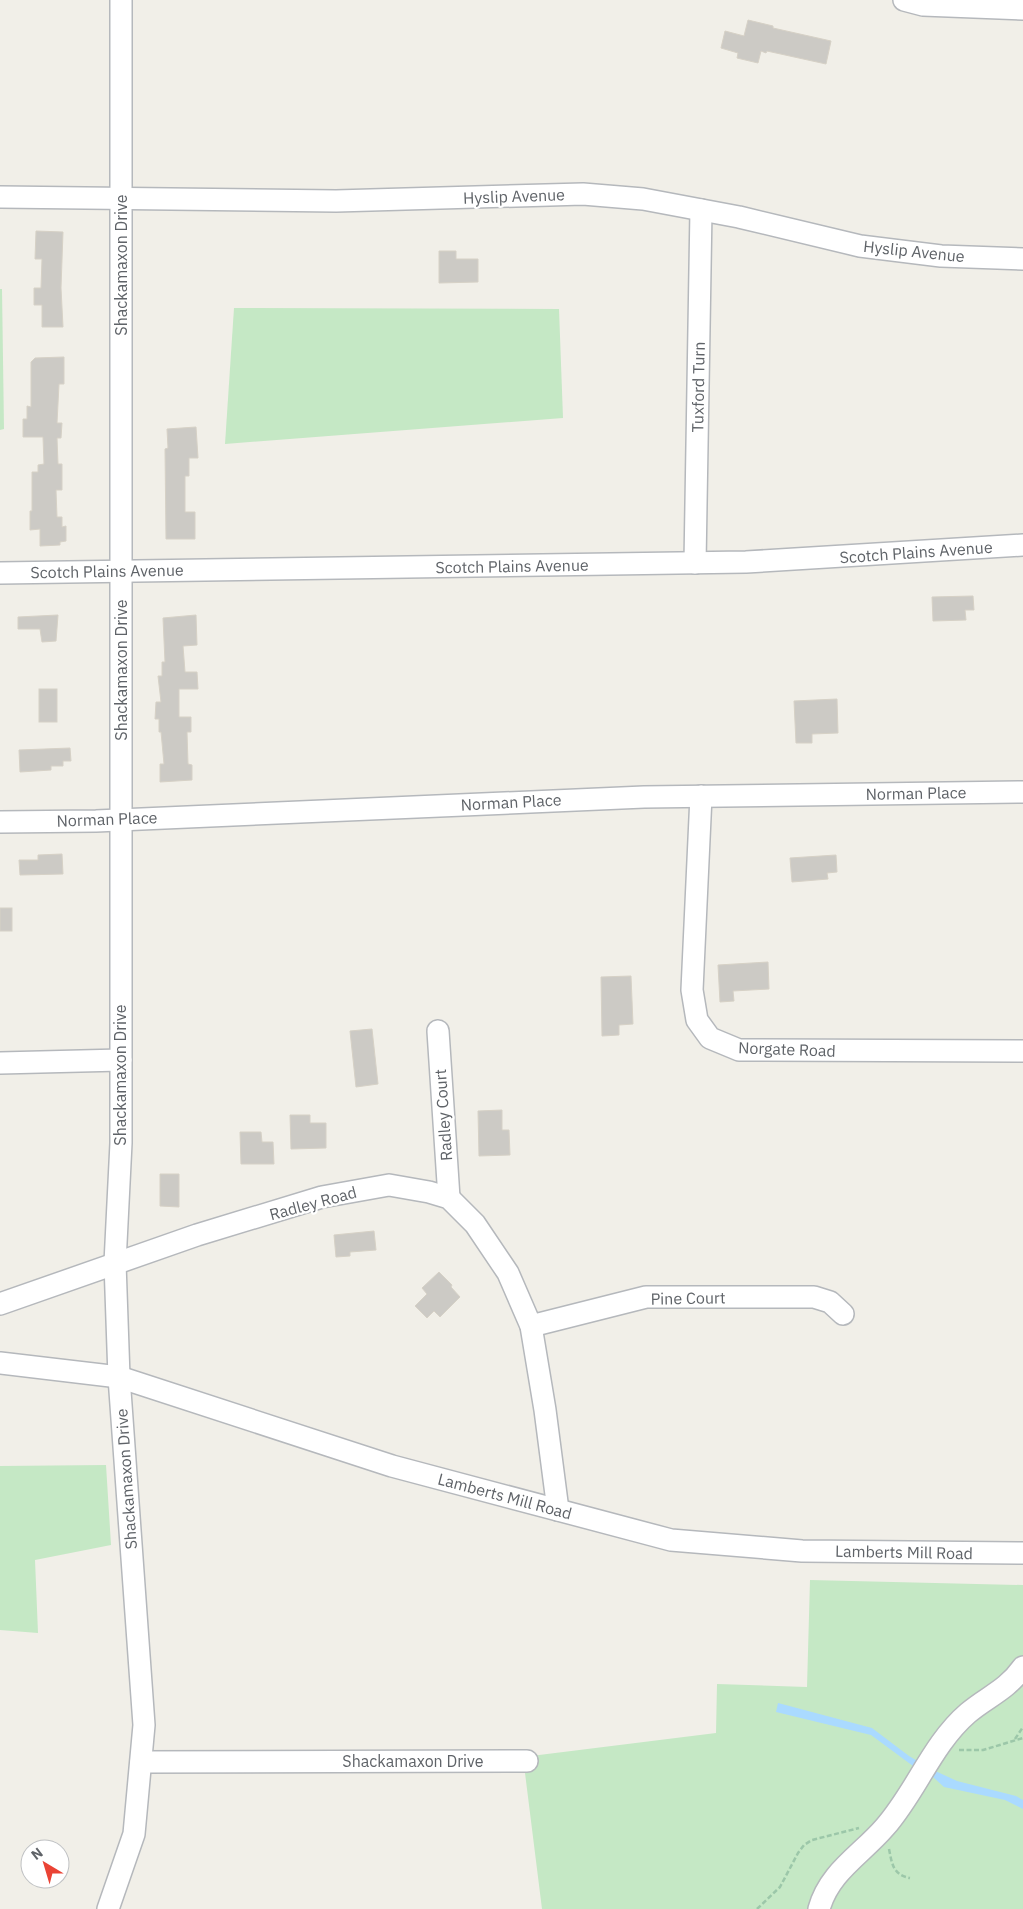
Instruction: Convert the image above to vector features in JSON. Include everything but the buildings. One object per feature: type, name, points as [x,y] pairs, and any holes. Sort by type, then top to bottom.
[{"type":"street","name":"Shackamaxon Drive","points":[[120,0],[121,1143],[115,1263],[119,1377],[144,1725],[141,1762],[528,1761]]},
{"type":"street","points":[[904,0],[923,5],[1023,9]]},
{"type":"street","name":"Hyslip Avenue","points":[[0,197],[336,200],[584,194],[643,199],[701,210],[860,246],[941,256],[1023,259]]},
{"type":"street","name":"Tuxford Turn","points":[[695,563],[701,210]]},
{"type":"street","name":"Scotch Plains Avenue","points":[[0,573],[746,562],[1023,545]]},
{"type":"street","name":"Norman Place","points":[[0,822],[121,820],[635,797],[1023,792]]},
{"type":"street","name":"Norgate Road","points":[[701,796],[692,990],[697,1020],[710,1038],[739,1050],[1023,1050]]},
{"type":"street","name":"Radley Court","points":[[438,1031],[449,1198]]},
{"type":"street","points":[[0,1063],[121,1060]]},
{"type":"street","name":"Radley Road","points":[[0,1304],[197,1235],[322,1197],[389,1185],[449,1198]]},
{"type":"street","points":[[449,1198],[474,1224],[508,1273],[531,1326],[545,1410],[558,1510]]},
{"type":"street","name":"Pine Court","points":[[531,1326],[646,1297],[814,1297],[830,1302],[843,1314]]},
{"type":"street","name":"Lamberts Mill Road","points":[[0,1363],[119,1377],[392,1466],[671,1540],[802,1551],[1023,1553]]},
{"type":"street","points":[[819,1909],[822,1897],[840,1871],[883,1830],[908,1797],[942,1744],[968,1713],[1005,1688],[1023,1667]]},
{"type":"street","points":[[942,1744],[992,1714],[1023,1690]]},
{"type":"street","points":[[108,1909],[134,1834],[141,1762]]},
{"type":"path","points":[[1014,1740],[1023,1727]]},
{"type":"path","points":[[942,1744],[954,1750],[983,1750],[1023,1738]]},
{"type":"path","points":[[757,1909],[780,1888],[804,1845],[812,1840],[867,1826],[883,1830],[893,1868],[897,1873],[910,1878]]},
{"type":"green space","points":[[0,289],[2,289],[4,429],[0,430]]},
{"type":"green space","points":[[234,308],[559,309],[563,418],[225,444]]},
{"type":"green space","points":[[106,1465],[111,1545],[35,1560],[38,1633],[0,1630],[0,1466]]},
{"type":"green space","points":[[810,1580],[1023,1585],[1023,1909],[542,1909],[523,1757],[716,1733],[717,1684],[807,1687]]},
{"type":"water","points":[[778,1703],[872,1728],[909,1756],[931,1769],[957,1781],[1016,1796],[1023,1800],[1023,1809],[1005,1800],[944,1787],[933,1777],[913,1766],[871,1735],[776,1712]]}]
